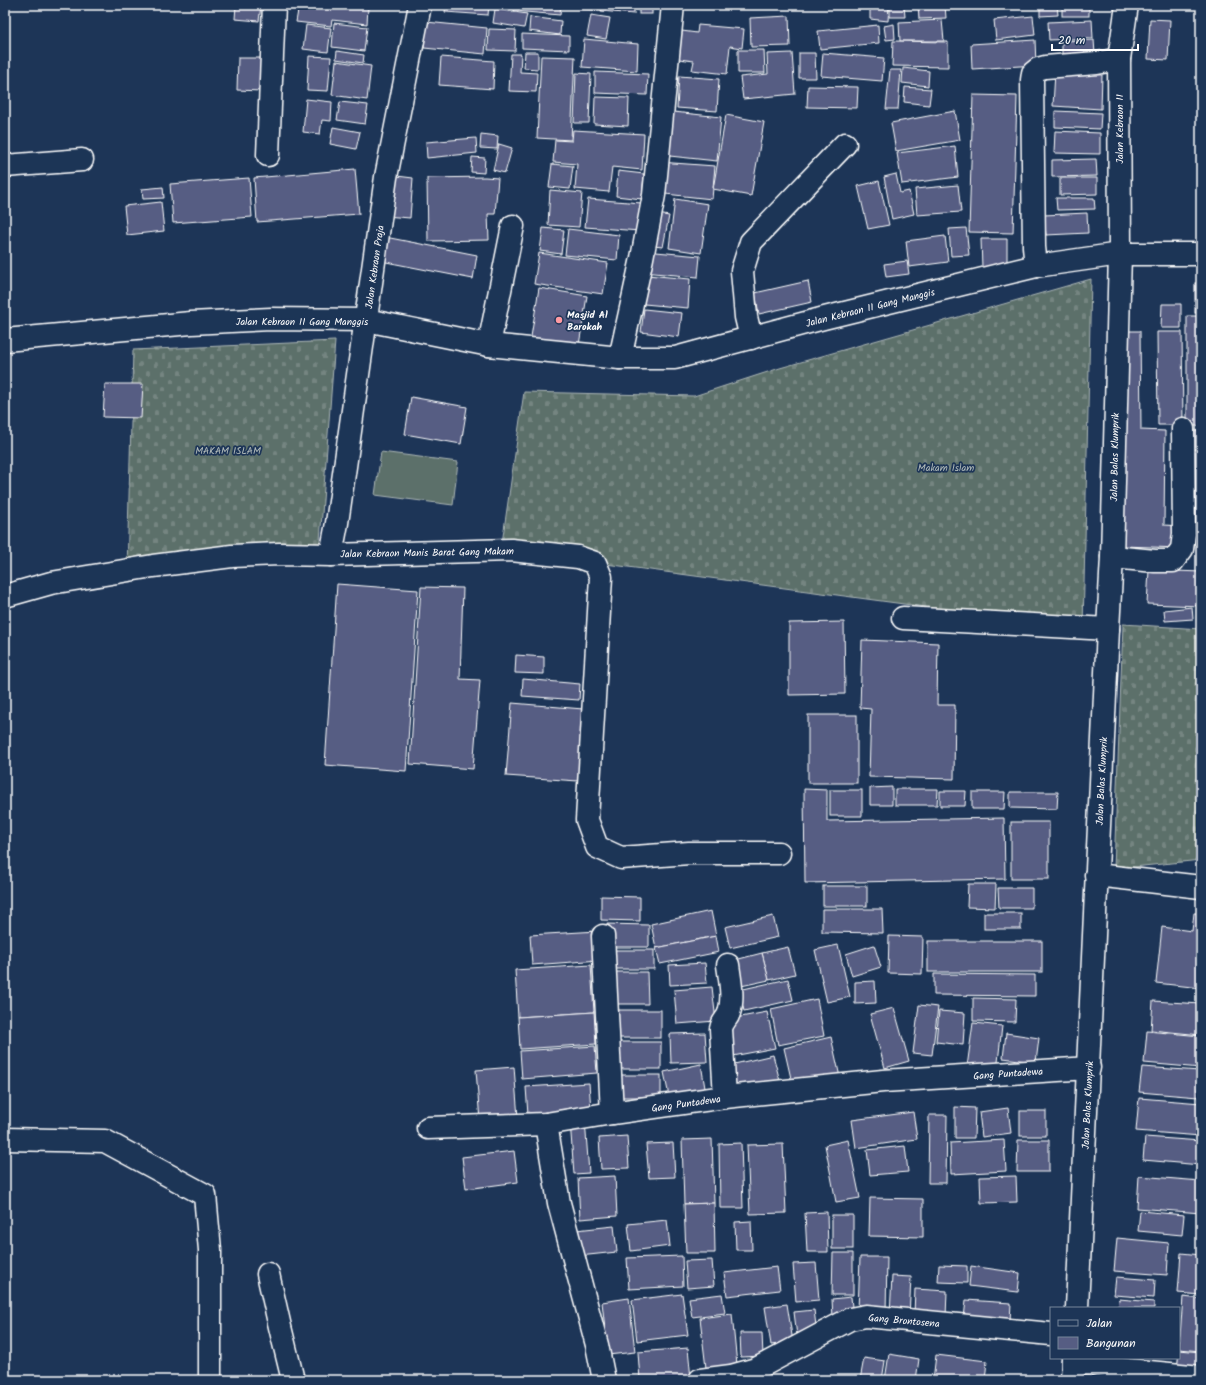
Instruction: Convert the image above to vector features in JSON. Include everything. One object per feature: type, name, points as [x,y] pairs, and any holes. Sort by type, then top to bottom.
[{"type":"street","points":[[268,156],[274,5]]},
{"type":"street","name":"Jalan Kebraon Praja","points":[[331,555],[386,177],[420,5]]},
{"type":"street","points":[[620,358],[654,195],[673,5]]},
{"type":"street","name":"Jalan Kebraon II","points":[[1120,254],[1119,59],[1127,5]]},
{"type":"street","points":[[1036,266],[1034,247],[1033,73],[1038,69],[1045,67],[1097,63],[1119,59]]},
{"type":"street","points":[[751,338],[746,317],[742,271],[751,242],[845,144]]},
{"type":"street","points":[[5,166],[82,160]]},
{"type":"street","points":[[489,345],[513,226]]},
{"type":"street","name":"Jalan Kebraon II Gang Manggis","points":[[5,340],[191,323],[272,319],[366,320],[489,345],[620,358],[675,358],[824,318],[1036,266],[1120,254],[1201,254]]},
{"type":"street","name":"Jalan Balas Klumprik","points":[[1077,1307],[1112,557],[1120,254]]},
{"type":"street","points":[[1112,557],[1173,561],[1182,549],[1184,534],[1183,429]]},
{"type":"street","name":"Jalan Kebraon Manis Barat Gang Makam","points":[[5,596],[51,583],[175,563],[240,556],[511,550],[578,556],[595,563],[601,577],[587,820],[597,847],[621,858],[689,853],[780,853]]},
{"type":"street","points":[[902,618],[1108,629]]},
{"type":"street","points":[[1096,875],[1201,887]]},
{"type":"street","points":[[603,936],[612,1113]]},
{"type":"street","points":[[725,1097],[721,1029],[722,1022],[729,1014],[732,1000],[728,965]]},
{"type":"street","name":"Gang Puntadewa","points":[[428,1128],[546,1124],[725,1097],[883,1081],[1089,1068]]},
{"type":"street","points":[[546,1124],[558,1203],[597,1345],[604,1380]]},
{"type":"street","points":[[5,1139],[105,1141],[205,1195],[210,1250],[210,1380]]},
{"type":"street","points":[[268,1274],[294,1380]]},
{"type":"street","name":"Gang Brontosena","points":[[700,1380],[731,1376],[756,1369],[857,1316],[1050,1334]]},
{"type":"street","points":[[1073,1367],[1128,1370],[1201,1377]]},
{"type":"green space","name":"Makam Islam","points":[[1091,279],[1083,628],[501,550],[524,392],[694,396],[780,368]]},
{"type":"green space","name":"MAKAM ISLAM","points":[[335,341],[319,554],[127,570],[133,350]]},
{"type":"green space","points":[[381,452],[458,462],[453,505],[375,495]]},
{"type":"green space","points":[[1123,624],[1201,629],[1201,860],[1114,869]]},
{"type":"building","points":[[236,5],[261,5],[259,21],[235,19]]},
{"type":"building","points":[[299,5],[353,5],[368,7],[367,24],[332,20],[331,26],[296,22]]},
{"type":"building","points":[[446,5],[489,5],[488,15],[445,12]]},
{"type":"building","points":[[515,5],[561,5],[560,15],[514,11]]},
{"type":"building","points":[[581,5],[597,5],[597,10],[581,9]]},
{"type":"building","points":[[602,5],[634,5],[634,14],[601,11]]},
{"type":"building","points":[[639,5],[652,5],[652,14],[639,14]]},
{"type":"building","points":[[834,5],[867,5],[867,9],[834,8]]},
{"type":"building","points":[[870,5],[889,5],[888,21],[870,19]]},
{"type":"building","points":[[890,5],[904,5],[905,17],[890,17]]},
{"type":"building","points":[[918,5],[945,5],[946,18],[919,19]]},
{"type":"building","points":[[1040,5],[1057,5],[1058,15],[1040,16]]},
{"type":"building","points":[[1062,5],[1089,5],[1089,16],[1062,16]]},
{"type":"building","points":[[495,9],[527,14],[524,28],[493,23]]},
{"type":"building","points":[[591,15],[610,18],[606,39],[587,36]]},
{"type":"building","points":[[789,16],[790,46],[751,47],[750,18]]},
{"type":"building","points":[[1033,16],[1035,35],[996,40],[994,20]]},
{"type":"building","points":[[530,17],[561,21],[560,35],[529,31]]},
{"type":"building","points":[[1150,19],[1170,20],[1168,60],[1148,59]]},
{"type":"building","points":[[942,20],[944,41],[900,41],[899,22]]},
{"type":"building","points":[[1092,20],[1093,38],[1049,40],[1048,22]]},
{"type":"building","points":[[426,22],[487,28],[485,54],[424,48]]},
{"type":"building","points":[[334,23],[367,27],[364,51],[332,47]]},
{"type":"building","points":[[894,24],[895,39],[886,40],[884,26]]},
{"type":"building","points":[[306,25],[331,28],[328,52],[303,49]]},
{"type":"building","points":[[698,25],[744,29],[742,48],[730,46],[727,74],[692,70],[694,61],[679,59],[682,31],[697,33]]},
{"type":"building","points":[[878,25],[879,43],[820,49],[818,31]]},
{"type":"building","points":[[489,29],[516,30],[515,51],[488,50]]},
{"type":"building","points":[[522,34],[569,36],[569,50],[522,48]]},
{"type":"building","points":[[584,39],[638,44],[637,71],[582,67]]},
{"type":"building","points":[[1035,40],[1036,65],[972,69],[971,44]]},
{"type":"building","points":[[1094,40],[1095,54],[1062,55],[1062,41]]},
{"type":"building","points":[[893,41],[948,42],[948,67],[892,66]]},
{"type":"building","points":[[738,50],[764,50],[765,73],[738,73]]},
{"type":"building","points":[[337,51],[364,55],[363,63],[336,59]]},
{"type":"building","points":[[525,52],[538,52],[538,69],[524,68]]},
{"type":"building","points":[[792,53],[795,94],[743,99],[740,77],[768,74],[767,54]]},
{"type":"building","points":[[799,53],[815,53],[816,78],[799,78]]},
{"type":"building","points":[[823,53],[884,58],[882,81],[821,76]]},
{"type":"building","points":[[511,54],[521,54],[520,72],[537,73],[536,92],[509,91]]},
{"type":"building","points":[[309,56],[331,57],[328,91],[307,90]]},
{"type":"building","points":[[541,56],[575,57],[571,140],[537,138]]},
{"type":"building","points":[[441,57],[494,61],[493,89],[439,85]]},
{"type":"building","points":[[238,58],[262,58],[261,91],[237,90]]},
{"type":"building","points":[[336,61],[371,66],[367,100],[332,95]]},
{"type":"building","points":[[903,68],[929,71],[928,86],[902,83]]},
{"type":"building","points":[[890,70],[901,70],[898,109],[886,109]]},
{"type":"building","points":[[595,72],[648,74],[647,95],[595,93]]},
{"type":"building","points":[[1055,72],[1102,75],[1101,109],[1053,106]]},
{"type":"building","points":[[576,73],[591,74],[589,123],[574,123]]},
{"type":"building","points":[[679,76],[719,79],[717,111],[677,108]]},
{"type":"building","points":[[808,86],[858,87],[857,108],[807,107]]},
{"type":"building","points":[[905,87],[931,89],[929,105],[904,102]]},
{"type":"building","points":[[973,95],[1017,96],[1013,233],[969,232]]},
{"type":"building","points":[[595,97],[629,98],[628,126],[594,124]]},
{"type":"building","points":[[306,99],[332,102],[331,121],[322,120],[320,134],[303,132]]},
{"type":"building","points":[[340,102],[368,105],[365,124],[337,120]]},
{"type":"building","points":[[664,111],[721,117],[717,161],[660,155]]},
{"type":"building","points":[[955,111],[960,140],[896,151],[891,123]]},
{"type":"building","points":[[1055,111],[1101,113],[1100,129],[1055,127]]},
{"type":"building","points":[[726,115],[764,122],[751,196],[713,189]]},
{"type":"building","points":[[333,127],[360,132],[356,149],[330,144]]},
{"type":"building","points":[[573,130],[644,134],[642,170],[612,167],[609,192],[575,189],[577,164],[553,162],[555,140],[572,141]]},
{"type":"building","points":[[1055,131],[1100,133],[1100,154],[1054,153]]},
{"type":"building","points":[[481,134],[498,136],[497,149],[480,148]]},
{"type":"building","points":[[476,138],[477,153],[427,158],[426,142]]},
{"type":"building","points":[[499,144],[512,148],[505,173],[493,170]]},
{"type":"building","points":[[955,146],[958,177],[902,184],[897,153]]},
{"type":"building","points":[[472,157],[485,158],[484,173],[471,172]]},
{"type":"building","points":[[1096,159],[1097,176],[1052,177],[1052,160]]},
{"type":"building","points":[[659,162],[715,166],[712,199],[656,193]]},
{"type":"building","points":[[552,164],[573,166],[570,189],[549,187]]},
{"type":"building","points":[[355,169],[359,214],[257,222],[254,178]]},
{"type":"building","points":[[618,171],[644,174],[642,199],[616,196]]},
{"type":"building","points":[[896,174],[900,193],[909,191],[914,214],[892,219],[884,177]]},
{"type":"building","points":[[389,175],[413,178],[410,218],[385,216]]},
{"type":"building","points":[[249,178],[252,217],[173,223],[170,184]]},
{"type":"building","points":[[427,178],[498,178],[495,214],[488,214],[489,240],[428,241]]},
{"type":"building","points":[[1060,178],[1097,178],[1097,194],[1060,195]]},
{"type":"building","points":[[879,181],[889,225],[868,229],[858,186]]},
{"type":"building","points":[[958,185],[961,212],[917,215],[915,189]]},
{"type":"building","points":[[163,187],[164,198],[143,199],[142,189]]},
{"type":"building","points":[[550,190],[582,193],[579,227],[548,225]]},
{"type":"building","points":[[1056,198],[1094,198],[1095,209],[1057,210]]},
{"type":"building","points":[[588,199],[642,203],[640,231],[585,227]]},
{"type":"building","points":[[675,199],[708,204],[701,253],[669,248]]},
{"type":"building","points":[[161,202],[164,231],[127,235],[124,206]]},
{"type":"building","points":[[1087,213],[1088,233],[1046,235],[1044,215]]},
{"type":"building","points":[[658,214],[669,216],[663,247],[653,246]]},
{"type":"building","points":[[543,228],[564,230],[561,254],[540,251]]},
{"type":"building","points":[[966,228],[969,255],[951,256],[949,229]]},
{"type":"building","points":[[568,229],[619,235],[617,260],[565,255]]},
{"type":"building","points":[[945,236],[948,262],[909,267],[906,241]]},
{"type":"building","points":[[385,237],[477,255],[473,279],[381,261]]},
{"type":"building","points":[[981,239],[1007,239],[1007,267],[982,267]]},
{"type":"building","points":[[645,251],[700,256],[698,277],[643,272]]},
{"type":"building","points":[[539,253],[608,263],[603,294],[534,284]]},
{"type":"building","points":[[907,261],[909,274],[886,277],[884,264]]},
{"type":"building","points":[[647,275],[690,279],[688,308],[644,304]]},
{"type":"building","points":[[808,281],[812,302],[759,314],[755,293]]},
{"type":"building","points":[[1195,283],[1201,283],[1201,313],[1195,313]]},
{"type":"building","name":"Masjid Al Barokah","points":[[539,288],[587,296],[578,351],[530,343]]},
{"type":"building","points":[[1162,304],[1181,304],[1181,328],[1161,328]]},
{"type":"building","points":[[644,309],[682,313],[679,337],[641,332]]},
{"type":"building","points":[[1187,316],[1201,316],[1201,426],[1187,426]]},
{"type":"building","points":[[1123,331],[1140,331],[1141,430],[1165,431],[1164,525],[1181,526],[1181,548],[1122,546]]},
{"type":"building","points":[[1157,332],[1182,332],[1183,425],[1158,425]]},
{"type":"building","points":[[105,384],[143,384],[141,418],[103,417]]},
{"type":"building","points":[[411,397],[467,407],[461,444],[405,434]]},
{"type":"building","points":[[1186,431],[1201,431],[1201,524],[1186,524]]},
{"type":"building","points":[[1149,570],[1201,572],[1201,606],[1147,604]]},
{"type":"building","points":[[337,584],[418,590],[406,771],[325,765]]},
{"type":"building","points":[[421,587],[463,588],[460,679],[480,680],[473,769],[410,764]]},
{"type":"building","points":[[1192,607],[1193,619],[1165,621],[1164,610]]},
{"type":"building","points":[[844,622],[845,694],[789,695],[789,623]]},
{"type":"building","points":[[862,640],[938,643],[937,705],[955,705],[954,779],[869,777],[871,709],[860,708]]},
{"type":"building","points":[[516,655],[544,657],[544,674],[515,673]]},
{"type":"building","points":[[523,679],[580,684],[579,700],[522,696]]},
{"type":"building","points":[[512,703],[583,709],[578,781],[506,776]]},
{"type":"building","points":[[808,715],[857,715],[857,783],[808,783]]},
{"type":"building","points":[[892,787],[892,805],[870,805],[870,788]]},
{"type":"building","points":[[804,789],[827,790],[827,821],[1004,818],[1005,879],[805,883]]},
{"type":"building","points":[[895,789],[938,789],[937,805],[895,805]]},
{"type":"building","points":[[830,790],[862,790],[862,816],[830,816]]},
{"type":"building","points":[[940,791],[966,791],[965,806],[940,806]]},
{"type":"building","points":[[972,792],[1005,792],[1004,809],[972,809]]},
{"type":"building","points":[[1010,792],[1058,792],[1057,809],[1010,808]]},
{"type":"building","points":[[1011,822],[1049,822],[1049,879],[1011,879]]},
{"type":"building","points":[[968,884],[996,884],[995,908],[967,907]]},
{"type":"building","points":[[823,886],[867,886],[867,906],[823,906]]},
{"type":"building","points":[[998,888],[1032,888],[1032,908],[999,908]]},
{"type":"building","points":[[601,896],[640,897],[640,921],[601,920]]},
{"type":"building","points":[[822,909],[882,909],[883,933],[822,932]]},
{"type":"building","points":[[711,911],[716,936],[656,948],[651,924]]},
{"type":"building","points":[[984,913],[1021,913],[1021,929],[984,929]]},
{"type":"building","points":[[1194,913],[1201,913],[1201,988],[1156,983],[1162,927],[1192,931]]},
{"type":"building","points":[[773,916],[778,937],[730,948],[725,927]]},
{"type":"building","points":[[606,924],[649,925],[649,947],[606,947]]},
{"type":"building","points":[[598,931],[600,960],[532,965],[530,935]]},
{"type":"building","points":[[716,936],[719,952],[660,964],[656,948]]},
{"type":"building","points":[[889,936],[923,937],[922,974],[888,973]]},
{"type":"building","points":[[928,941],[1042,941],[1042,972],[928,972]]},
{"type":"building","points":[[838,945],[850,997],[827,1002],[815,950]]},
{"type":"building","points":[[874,945],[881,967],[852,976],[846,954]]},
{"type":"building","points":[[788,947],[795,974],[769,980],[762,953]]},
{"type":"building","points":[[607,950],[654,950],[654,969],[607,969]]},
{"type":"building","points":[[762,953],[769,980],[741,986],[735,960]]},
{"type":"building","points":[[705,963],[707,983],[670,985],[669,965]]},
{"type":"building","points":[[591,965],[594,1012],[518,1017],[515,970]]},
{"type":"building","points":[[612,972],[647,972],[648,1004],[612,1004]]},
{"type":"building","points":[[934,974],[1035,975],[1035,996],[934,995]]},
{"type":"building","points":[[788,979],[793,1000],[744,1011],[739,990]]},
{"type":"building","points":[[875,981],[876,1003],[855,1004],[855,982]]},
{"type":"building","points":[[712,987],[716,1021],[677,1024],[674,990]]},
{"type":"building","points":[[973,998],[1016,999],[1015,1022],[973,1021]]},
{"type":"building","points":[[817,999],[824,1036],[778,1045],[771,1009]]},
{"type":"building","points":[[1153,1001],[1201,1004],[1201,1035],[1151,1030]]},
{"type":"building","points":[[919,1005],[938,1007],[932,1055],[913,1053]]},
{"type":"building","points":[[894,1008],[909,1061],[885,1068],[870,1014]]},
{"type":"building","points":[[612,1010],[661,1010],[661,1038],[612,1038]]},
{"type":"building","points":[[939,1011],[965,1013],[963,1045],[936,1042]]},
{"type":"building","points":[[594,1012],[596,1044],[520,1049],[518,1017]]},
{"type":"building","points":[[767,1012],[775,1048],[733,1056],[725,1020]]},
{"type":"building","points":[[973,1023],[1002,1026],[997,1071],[967,1067]]},
{"type":"building","points":[[1147,1031],[1201,1036],[1201,1068],[1144,1063]]},
{"type":"building","points":[[705,1033],[707,1062],[671,1063],[670,1034]]},
{"type":"building","points":[[1006,1033],[1039,1038],[1036,1062],[1003,1058]]},
{"type":"building","points":[[831,1037],[840,1077],[793,1087],[784,1048]]},
{"type":"building","points":[[613,1042],[661,1042],[661,1069],[613,1069]]},
{"type":"building","points":[[595,1046],[597,1073],[522,1079],[520,1051]]},
{"type":"building","points":[[773,1055],[780,1081],[732,1093],[726,1066]]},
{"type":"building","points":[[701,1064],[706,1094],[670,1101],[664,1072]]},
{"type":"building","points":[[514,1067],[518,1118],[480,1121],[476,1070]]},
{"type":"building","points":[[1142,1067],[1200,1071],[1198,1097],[1139,1092]]},
{"type":"building","points":[[613,1075],[661,1075],[661,1097],[613,1097]]},
{"type":"building","points":[[589,1083],[591,1110],[528,1115],[526,1087]]},
{"type":"building","points":[[1139,1098],[1201,1103],[1201,1136],[1136,1131]]},
{"type":"building","points":[[955,1107],[975,1108],[974,1138],[955,1138]]},
{"type":"building","points":[[1008,1108],[1011,1133],[982,1137],[979,1112]]},
{"type":"building","points":[[1020,1111],[1046,1111],[1046,1136],[1020,1136]]},
{"type":"building","points":[[913,1112],[917,1139],[856,1148],[852,1120]]},
{"type":"building","points":[[929,1115],[947,1115],[946,1183],[928,1183]]},
{"type":"building","points":[[585,1120],[589,1173],[574,1174],[570,1121]]},
{"type":"building","points":[[627,1136],[629,1168],[601,1169],[599,1138]]},
{"type":"building","points":[[1145,1137],[1201,1141],[1201,1165],[1143,1160]]},
{"type":"building","points":[[712,1139],[714,1203],[684,1204],[682,1140]]},
{"type":"building","points":[[848,1140],[860,1198],[836,1202],[825,1145]]},
{"type":"building","points":[[1004,1140],[1006,1171],[951,1174],[950,1143]]},
{"type":"building","points":[[1018,1140],[1049,1140],[1049,1172],[1017,1172]]},
{"type":"building","points":[[673,1143],[675,1177],[649,1178],[646,1144]]},
{"type":"building","points":[[741,1143],[743,1208],[720,1208],[719,1144]]},
{"type":"building","points":[[783,1144],[786,1213],[750,1214],[747,1145]]},
{"type":"building","points":[[905,1146],[908,1172],[870,1175],[867,1150]]},
{"type":"building","points":[[514,1151],[518,1182],[466,1189],[462,1157]]},
{"type":"building","points":[[615,1176],[617,1216],[580,1219],[578,1178]]},
{"type":"building","points":[[1016,1176],[1017,1202],[981,1203],[980,1177]]},
{"type":"building","points":[[1139,1176],[1201,1181],[1201,1213],[1137,1208]]},
{"type":"building","points":[[870,1198],[923,1199],[923,1237],[869,1236]]},
{"type":"building","points":[[714,1203],[715,1253],[686,1253],[684,1204]]},
{"type":"building","points":[[1140,1211],[1184,1215],[1182,1235],[1138,1231]]},
{"type":"building","points":[[827,1212],[828,1252],[807,1252],[805,1213]]},
{"type":"building","points":[[832,1215],[853,1215],[853,1249],[832,1249]]},
{"type":"building","points":[[667,1220],[670,1246],[631,1251],[628,1224]]},
{"type":"building","points":[[751,1221],[752,1250],[736,1250],[735,1222]]},
{"type":"building","points":[[614,1226],[617,1252],[579,1256],[576,1230]]},
{"type":"building","points":[[1117,1238],[1169,1243],[1167,1275],[1114,1271]]},
{"type":"building","points":[[833,1253],[853,1253],[853,1295],[832,1295]]},
{"type":"building","points":[[1181,1253],[1201,1255],[1201,1295],[1178,1293]]},
{"type":"building","points":[[682,1256],[683,1286],[629,1289],[627,1258]]},
{"type":"building","points":[[860,1257],[887,1257],[886,1312],[858,1311]]},
{"type":"building","points":[[712,1260],[714,1286],[687,1288],[685,1261]]},
{"type":"building","points":[[816,1263],[819,1300],[796,1302],[793,1264]]},
{"type":"building","points":[[939,1265],[967,1266],[967,1283],[938,1282]]},
{"type":"building","points":[[971,1266],[1020,1273],[1018,1292],[969,1286]]},
{"type":"building","points":[[777,1267],[780,1290],[727,1296],[724,1273]]},
{"type":"building","points":[[892,1276],[911,1277],[909,1317],[890,1315]]},
{"type":"building","points":[[1116,1277],[1155,1280],[1154,1298],[1114,1295]]},
{"type":"building","points":[[915,1289],[947,1291],[946,1317],[914,1315]]},
{"type":"building","points":[[682,1294],[688,1335],[637,1341],[632,1300]]},
{"type":"building","points":[[722,1294],[725,1313],[692,1317],[689,1298]]},
{"type":"building","points":[[851,1297],[853,1317],[833,1318],[832,1299]]},
{"type":"building","points":[[1183,1297],[1201,1299],[1201,1351],[1180,1349]]},
{"type":"building","points":[[629,1298],[635,1352],[608,1355],[602,1302]]},
{"type":"building","points":[[1119,1299],[1154,1302],[1154,1307],[1118,1307]]},
{"type":"building","points":[[966,1300],[1011,1303],[1010,1321],[964,1318]]},
{"type":"building","points":[[787,1304],[793,1342],[771,1345],[765,1307]]},
{"type":"building","points":[[814,1310],[817,1334],[797,1336],[794,1312]]},
{"type":"building","points":[[732,1314],[737,1365],[706,1368],[700,1318]]},
{"type":"building","points":[[740,1333],[762,1333],[763,1356],[741,1357]]},
{"type":"building","points":[[688,1348],[691,1379],[640,1380],[638,1352]]},
{"type":"building","points":[[1180,1350],[1201,1352],[1201,1372],[1177,1370],[1178,1359],[1180,1359]]},
{"type":"building","points":[[889,1354],[919,1359],[916,1380],[885,1380]]},
{"type":"building","points":[[936,1355],[987,1361],[985,1380],[933,1380]]},
{"type":"building","points":[[864,1358],[885,1361],[882,1380],[860,1380]]},
{"type":"place","name":"Masjid Al Barokah","points":[[559,320]]}]
